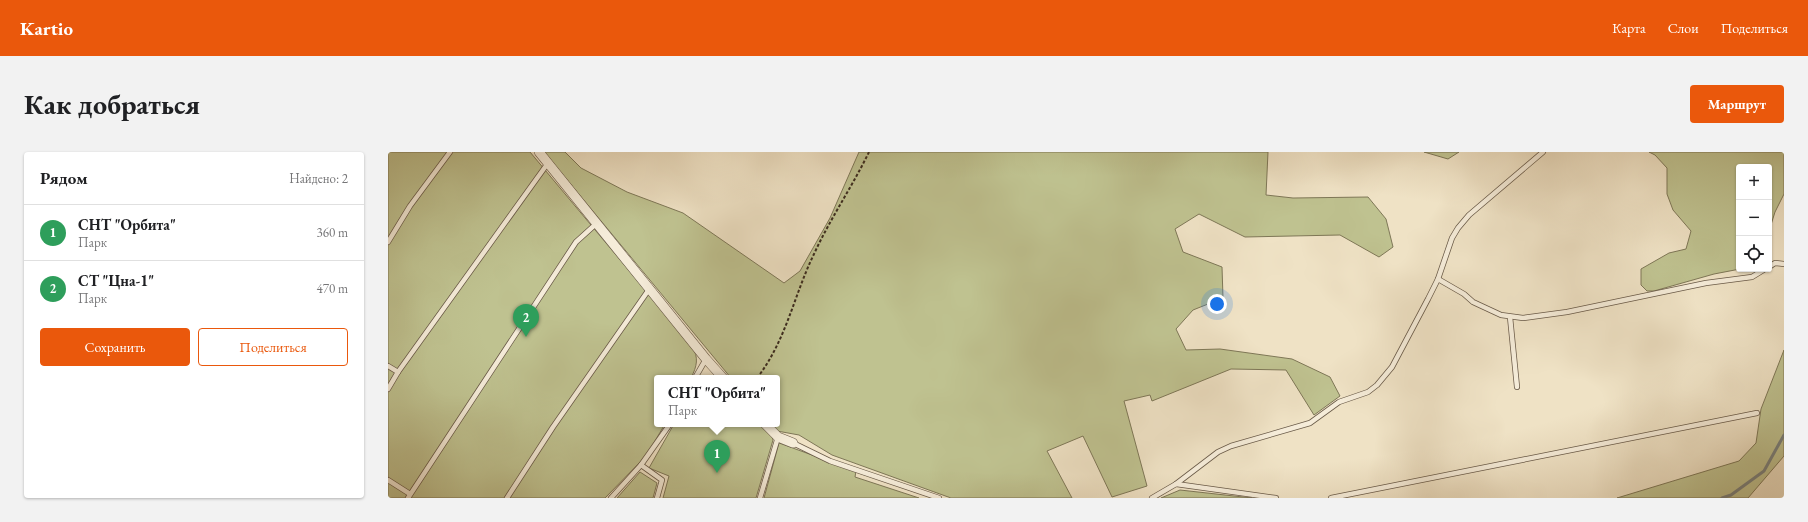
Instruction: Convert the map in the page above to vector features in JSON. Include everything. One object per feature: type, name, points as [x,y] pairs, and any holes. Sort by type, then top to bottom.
[{"type":"street","points":[[539,152],[720,375]]},
{"type":"street","points":[[768,427],[778,437],[793,443]]},
{"type":"lane","points":[[388,242],[410,206],[450,152]]},
{"type":"lane","points":[[1152,498],[1176,484],[1218,452],[1231,446],[1310,423],[1339,402],[1358,396],[1373,388],[1392,367],[1438,279],[1452,238],[1458,228],[1469,215],[1543,152]]},
{"type":"lane","points":[[388,389],[398,372],[548,163]]},
{"type":"lane","points":[[388,480],[409,496],[576,242],[597,223]]},
{"type":"lane","points":[[1772,264],[1775,263],[1784,264]]},
{"type":"lane","points":[[1438,279],[1464,294],[1473,302],[1501,315],[1523,318],[1567,312],[1706,283],[1752,276],[1759,272]]},
{"type":"lane","points":[[508,498],[553,427],[650,288]]},
{"type":"lane","points":[[1510,317],[1517,387]]},
{"type":"lane","points":[[698,375],[706,359]]},
{"type":"lane","points":[[388,366],[398,372]]},
{"type":"lane","points":[[1331,498],[1757,413]]},
{"type":"lane","points":[[611,498],[641,466],[668,427]]},
{"type":"lane","points":[[760,498],[778,437]]},
{"type":"lane","points":[[793,443],[830,461],[939,498]]},
{"type":"lane","points":[[641,466],[662,480],[657,498]]},
{"type":"lane","points":[[1176,484],[1276,498]]},
{"type":"path","points":[[759,375],[787,325],[814,254],[869,152]]},
{"type":"green space","points":[[388,152],[530,152],[692,346],[696,354],[695,370],[692,375],[654,375],[654,427],[663,427],[646,456],[605,498],[388,498]]},
{"type":"green space","points":[[544,152],[565,152],[581,168],[627,192],[683,213],[784,283],[800,271],[830,218],[859,152],[1268,152],[1266,195],[1293,198],[1368,197],[1386,219],[1393,247],[1379,257],[1340,235],[1245,237],[1199,214],[1175,229],[1183,252],[1222,267],[1223,298],[1193,310],[1176,329],[1186,350],[1220,349],[1292,359],[1330,377],[1340,396],[1314,415],[1286,370],[1231,369],[1152,401],[1150,395],[1124,401],[1147,486],[1112,497],[1083,436],[1047,451],[1072,498],[951,498],[832,455],[799,435],[777,431],[774,427],[780,427],[780,375],[729,375]]},
{"type":"green space","points":[[1424,152],[1459,152],[1448,159]]},
{"type":"green space","points":[[1649,152],[1784,152],[1784,194],[1772,222],[1772,164],[1736,164],[1736,270],[1714,274],[1654,291],[1647,291],[1641,285],[1641,269],[1669,253],[1686,249],[1691,231],[1673,210],[1667,194],[1667,168],[1655,155]]},
{"type":"green space","points":[[1784,350],[1784,456],[1748,498],[1617,498],[1739,461],[1756,443],[1761,409]]},
{"type":"green space","points":[[672,427],[764,427],[773,440],[756,498],[663,498],[669,476],[649,468]]},
{"type":"green space","points":[[779,443],[856,471],[855,477],[919,498],[764,498]]},
{"type":"green space","points":[[640,472],[657,483],[653,498],[617,498]]},
{"type":"green space","points":[[1180,490],[1252,498],[1161,498]]},
{"type":"waterway","points":[[1722,498],[1731,495],[1764,471],[1784,435]]},
{"type":"place","name":"СТ \"Цна-1\"","points":[[526,337]]},
{"type":"place","name":"CНТ \"Орбита\"","points":[[717,473]]}]
